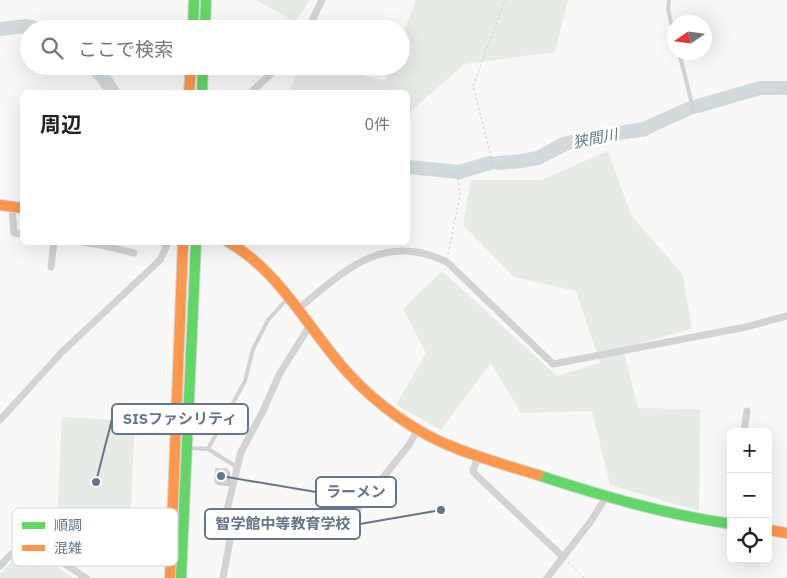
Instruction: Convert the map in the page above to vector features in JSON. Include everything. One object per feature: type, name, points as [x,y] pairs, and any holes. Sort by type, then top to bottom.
[{"type":"main road","points":[[193,20],[194,0]]},
{"type":"main road","points":[[205,20],[206,0]]},
{"type":"main road","points":[[189,90],[190,75]]},
{"type":"main road","points":[[202,90],[203,75]]},
{"type":"main road","points":[[0,205],[20,208]]},
{"type":"main road","points":[[172,508],[182,245]]},
{"type":"main road","points":[[181,578],[196,245]]},
{"type":"main road","points":[[232,245],[258,262],[348,373],[371,396],[395,416],[418,429],[442,442],[479,456],[606,497],[678,516],[727,524]]},
{"type":"main road","points":[[772,531],[787,533]]},
{"type":"street","points":[[312,20],[322,0]]},
{"type":"street","points":[[261,89],[273,75]]},
{"type":"street","points":[[12,206],[14,233],[20,234]]},
{"type":"street","points":[[51,267],[54,245]]},
{"type":"street","points":[[105,245],[134,253]]},
{"type":"street","points":[[0,420],[62,352],[160,260],[167,245]]},
{"type":"street","points":[[298,309],[347,268],[371,256],[396,250],[415,251],[432,255],[447,262],[554,364],[746,327],[787,316]]},
{"type":"street","points":[[223,578],[230,540],[225,518],[241,452],[262,413],[280,373],[310,325]]},
{"type":"street","points":[[745,428],[747,411]]},
{"type":"street","points":[[356,511],[409,445],[418,429]]},
{"type":"street","points":[[479,456],[473,470],[477,476],[562,556]]},
{"type":"street","points":[[547,578],[562,556],[591,521],[606,497]]},
{"type":"street","points":[[0,566],[12,554]]},
{"type":"street","points":[[68,566],[86,578]]},
{"type":"lane","points":[[669,0],[669,15]]},
{"type":"lane","points":[[681,60],[694,112]]},
{"type":"lane","points":[[208,449],[246,381],[253,348],[268,320],[288,297]]},
{"type":"lane","points":[[186,448],[208,449],[237,467]]},
{"type":"path","points":[[494,168],[473,86],[505,0]]},
{"type":"path","points":[[410,172],[458,176],[494,168],[542,163],[581,144],[637,139],[646,136],[662,125],[694,112],[759,94],[787,92]]},
{"type":"path","points":[[447,262],[460,194],[458,176]]},
{"type":"path","points":[[562,556],[584,578]]},
{"type":"shaded area","points":[[256,0],[310,0],[296,20],[291,20]]},
{"type":"shaded area","points":[[416,0],[568,0],[555,52],[465,64],[412,110],[410,118],[410,90],[291,90],[296,75],[361,75],[385,81],[387,75],[410,75],[410,20],[408,20]]},
{"type":"shaded area","points":[[608,151],[631,215],[683,275],[692,329],[623,348],[638,408],[700,409],[699,511],[610,485],[592,411],[521,413],[491,363],[441,430],[396,405],[426,353],[403,309],[442,271],[557,376],[600,363],[576,291],[514,277],[463,225],[471,180],[541,180]]},
{"type":"shaded area","points":[[62,417],[135,421],[131,508],[58,508]]},
{"type":"shaded area","points":[[12,561],[12,566],[56,566],[73,578],[0,578],[0,574]]},
{"type":"building","points":[[215,468],[228,468],[228,484],[214,483]]},
{"type":"waterway","name":"狭間川","points":[[0,29],[20,27]]},
{"type":"waterway","name":"狭間川","points":[[101,75],[112,90]]},
{"type":"waterway","name":"狭間川","points":[[698,106],[760,88],[787,88]]},
{"type":"waterway","name":"狭間川","points":[[498,163],[538,158],[564,144],[592,137],[644,129],[690,108]]},
{"type":"waterway","name":"狭間川","points":[[410,167],[459,172],[490,163]]},
{"type":"traffic: fast","points":[[193,20],[194,0]]},
{"type":"traffic: fast","points":[[205,20],[206,0]]},
{"type":"traffic: fast","points":[[202,90],[203,75]]},
{"type":"traffic: fast","points":[[181,578],[196,245]]},
{"type":"traffic: fast","points":[[538,475],[633,504],[727,523]]},
{"type":"traffic: slow","points":[[189,90],[190,75]]},
{"type":"traffic: slow","points":[[0,205],[20,208]]},
{"type":"traffic: slow","points":[[173,508],[183,245]]},
{"type":"traffic: slow","points":[[232,245],[263,268],[347,372],[384,407],[413,427],[443,443],[538,475]]},
{"type":"traffic: slow","points":[[772,531],[787,533]]},
{"type":"traffic: slow","points":[[170,566],[170,578]]},
{"type":"place","name":"ラーメン","points":[[221,476]]},
{"type":"place","name":"SISファシリティ","points":[[96,482]]},
{"type":"place","name":"智学館中等教育学校","points":[[441,510]]}]
